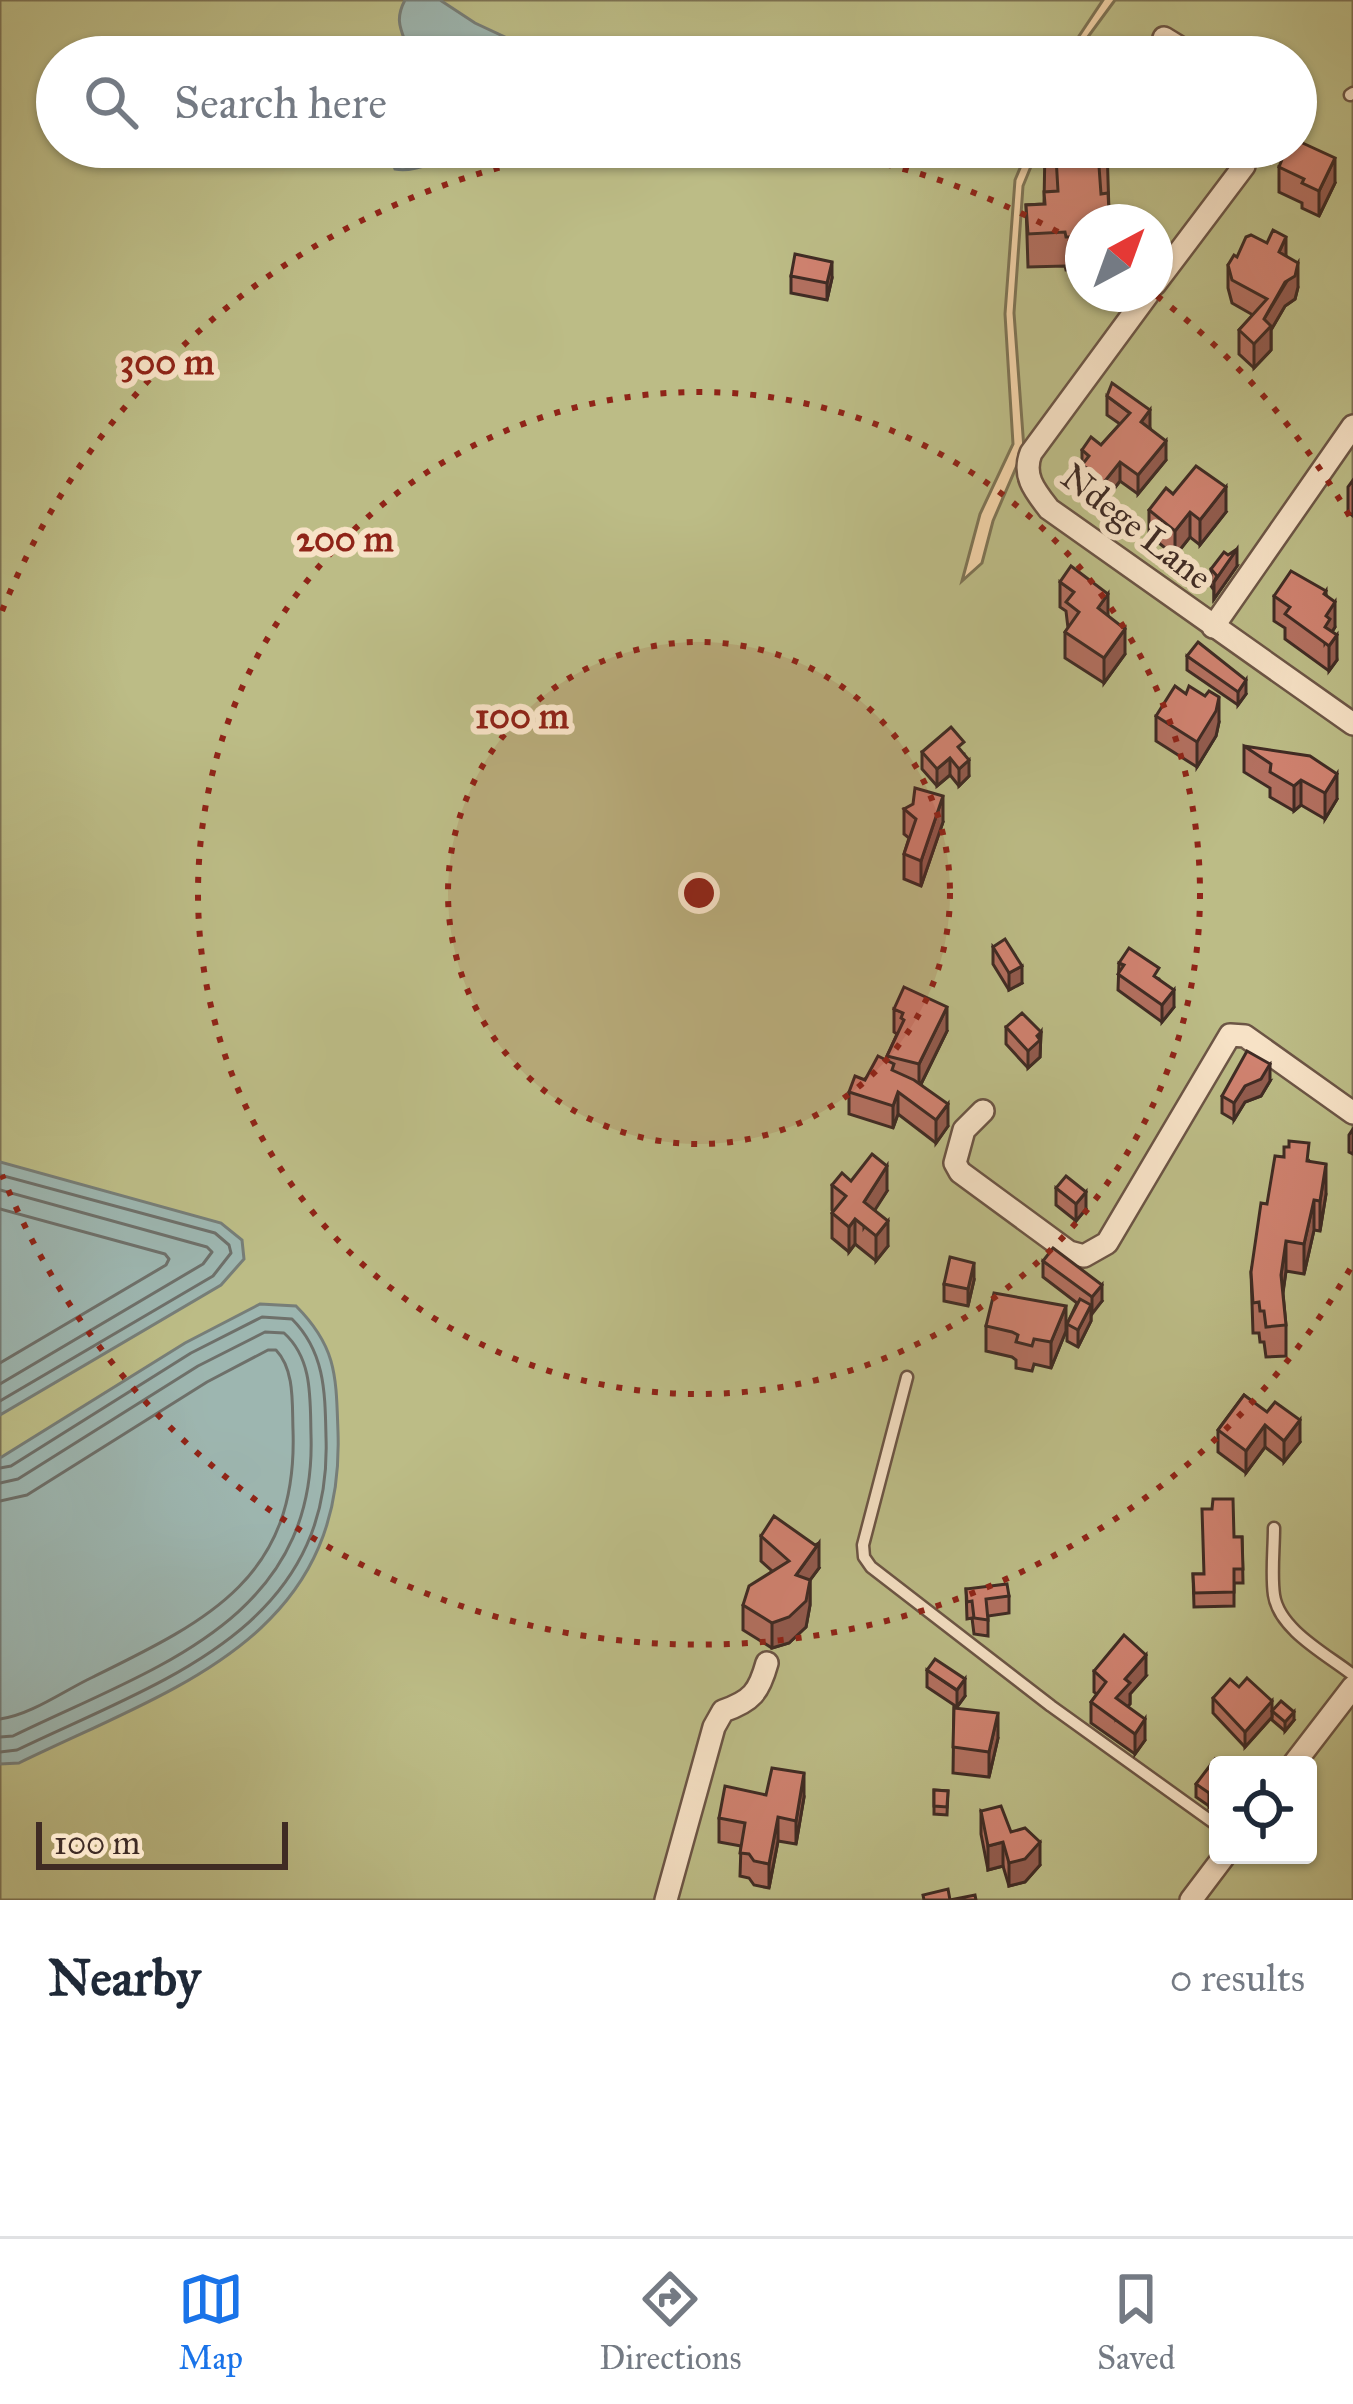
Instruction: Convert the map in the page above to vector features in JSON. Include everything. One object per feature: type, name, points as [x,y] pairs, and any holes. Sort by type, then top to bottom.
[{"type":"street","points":[[1173,260],[1242,168]]},
{"type":"street","name":"Ndege Lane","points":[[1134,312],[1048,426],[1031,452],[1028,474],[1048,509],[1353,724]]},
{"type":"street","name":"Ndege Lane","points":[[1213,627],[1353,426]]},
{"type":"street","points":[[983,1111],[964,1130],[955,1162],[960,1172],[1069,1252],[1084,1256],[1107,1243],[1230,1035],[1245,1036],[1353,1113]]},
{"type":"street","points":[[666,1900],[713,1727],[723,1711],[747,1703],[759,1690],[767,1663]]},
{"type":"street","points":[[1300,1756],[1353,1687]]},
{"type":"street","points":[[1192,1900],[1219,1864]]},
{"type":"lane","points":[[907,1377],[863,1545],[864,1557],[1051,1706],[1209,1820]]},
{"type":"lane","points":[[1274,1528],[1278,1608],[1295,1629],[1353,1675]]},
{"type":"green space","points":[[0,0],[1103,0],[1079,36],[36,36],[36,168],[1020,168],[1015,180],[1005,314],[1013,444],[980,514],[962,581],[982,563],[993,521],[1024,449],[1014,313],[1023,186],[1030,168],[1317,168],[1317,36],[1089,36],[1115,0],[1353,0],[1353,1900],[0,1900]]},
{"type":"water","points":[[405,0],[440,0],[503,36],[404,36],[401,8]]},
{"type":"water","points":[[0,1162],[221,1223],[242,1240],[244,1259],[221,1285],[0,1415]]},
{"type":"water","points":[[260,1304],[296,1306],[320,1335],[332,1363],[338,1432],[333,1502],[313,1560],[281,1607],[239,1647],[189,1680],[19,1763],[0,1764],[0,1458],[185,1343]]},
{"type":"building","points":[[1317,150],[1335,158],[1319,191],[1302,183],[1304,179],[1281,168],[1317,168]]},
{"type":"building","points":[[1057,168],[1099,168],[1101,194],[1108,193],[1109,204],[1065,204],[1065,232],[1028,234],[1026,205],[1045,204],[1044,192],[1058,191]]},
{"type":"building","points":[[1273,230],[1286,237],[1279,252],[1298,263],[1295,276],[1285,282],[1264,319],[1271,326],[1254,344],[1239,330],[1267,299],[1232,280],[1228,265],[1246,237],[1267,243]]},
{"type":"building","points":[[795,254],[832,262],[827,283],[791,276]]},
{"type":"building","points":[[1112,383],[1150,410],[1141,422],[1166,441],[1138,475],[1120,462],[1101,486],[1082,465],[1089,456],[1082,450],[1091,437],[1101,445],[1130,413],[1107,396]]},
{"type":"building","points":[[1196,466],[1226,487],[1200,520],[1190,512],[1175,531],[1149,510],[1166,488],[1173,494]]},
{"type":"building","points":[[1237,549],[1214,582],[1217,576],[1211,569],[1224,552],[1228,555]]},
{"type":"building","points":[[1071,566],[1108,594],[1098,608],[1125,629],[1104,658],[1065,632],[1079,612],[1066,602],[1074,592],[1060,582]]},
{"type":"building","points":[[1291,571],[1326,591],[1335,602],[1326,616],[1330,619],[1325,627],[1337,635],[1329,646],[1285,614],[1290,607],[1274,596]]},
{"type":"building","points":[[1198,642],[1246,680],[1238,692],[1187,656]]},
{"type":"building","points":[[1175,686],[1186,694],[1189,686],[1205,696],[1209,691],[1219,697],[1197,742],[1156,716]]},
{"type":"building","points":[[951,727],[964,742],[958,747],[969,760],[959,769],[950,758],[937,769],[922,752]]},
{"type":"building","points":[[1244,746],[1310,756],[1337,774],[1325,793],[1301,780],[1294,786],[1270,772],[1271,764]]},
{"type":"building","points":[[915,788],[943,796],[921,861],[904,854],[916,819],[904,809],[913,804]]},
{"type":"building","points":[[1005,939],[1022,966],[1009,973],[993,947]]},
{"type":"building","points":[[1129,948],[1159,968],[1154,976],[1174,990],[1162,1005],[1118,974]]},
{"type":"building","points":[[904,987],[947,1007],[919,1064],[887,1056],[904,1020],[903,1013],[894,1009]]},
{"type":"building","points":[[1022,1013],[1041,1032],[1040,1040],[1028,1051],[1006,1027]]},
{"type":"building","points":[[1247,1051],[1270,1064],[1234,1103],[1222,1096]]},
{"type":"building","points":[[878,1056],[894,1064],[892,1070],[948,1104],[936,1120],[898,1092],[893,1106],[849,1092],[855,1076],[865,1080]]},
{"type":"building","points":[[1289,1141],[1309,1143],[1307,1161],[1326,1164],[1320,1201],[1314,1200],[1304,1244],[1286,1241],[1281,1275],[1286,1325],[1266,1327],[1264,1311],[1259,1302],[1253,1303],[1251,1272],[1261,1203],[1267,1204],[1275,1156],[1284,1157]]},
{"type":"building","points":[[872,1154],[887,1166],[864,1202],[888,1221],[876,1236],[855,1219],[849,1227],[832,1213],[846,1196],[832,1185],[842,1173],[851,1181]]},
{"type":"building","points":[[1066,1176],[1086,1192],[1076,1204],[1056,1188]]},
{"type":"building","points":[[1053,1248],[1102,1285],[1092,1297],[1043,1261]]},
{"type":"building","points":[[950,1257],[974,1263],[968,1289],[944,1284]]},
{"type":"building","points":[[994,1293],[1066,1306],[1051,1342],[1034,1339],[1032,1346],[1016,1342],[1018,1335],[1012,1332],[986,1326]]},
{"type":"building","points":[[1080,1299],[1091,1305],[1078,1330],[1067,1324]]},
{"type":"building","points":[[1244,1395],[1267,1412],[1275,1402],[1300,1420],[1284,1441],[1265,1425],[1246,1451],[1218,1430]]},
{"type":"building","points":[[1213,1499],[1233,1499],[1234,1537],[1242,1537],[1243,1569],[1234,1569],[1234,1592],[1194,1593],[1193,1574],[1204,1574],[1202,1509],[1212,1509]]},
{"type":"building","points":[[774,1516],[815,1545],[819,1543],[796,1575],[810,1580],[806,1601],[789,1617],[772,1623],[743,1605],[749,1586],[789,1561],[761,1536]]},
{"type":"building","points":[[1007,1584],[1009,1596],[986,1599],[988,1620],[974,1618],[966,1589]]},
{"type":"building","points":[[1124,1635],[1146,1655],[1116,1698],[1145,1719],[1135,1734],[1091,1702],[1106,1682],[1094,1671]]},
{"type":"building","points":[[935,1659],[965,1679],[957,1690],[927,1670]]},
{"type":"building","points":[[1247,1678],[1272,1701],[1245,1732],[1213,1698],[1230,1679],[1239,1687]]},
{"type":"building","points":[[1281,1701],[1294,1712],[1285,1722],[1272,1711]]},
{"type":"building","points":[[954,1708],[998,1713],[989,1752],[953,1747]]},
{"type":"building","points":[[1209,1767],[1209,1793],[1196,1784]]},
{"type":"building","points":[[772,1768],[804,1773],[796,1821],[778,1817],[769,1864],[740,1853],[745,1823],[719,1818],[725,1786],[766,1795]]},
{"type":"building","points":[[934,1790],[948,1791],[947,1807],[934,1806]]},
{"type":"building","points":[[1001,1806],[1011,1832],[1025,1828],[1040,1842],[1025,1859],[1009,1863],[1003,1842],[988,1846],[981,1811]]},
{"type":"building","points":[[948,1889],[950,1900],[924,1900],[923,1895]]}]
